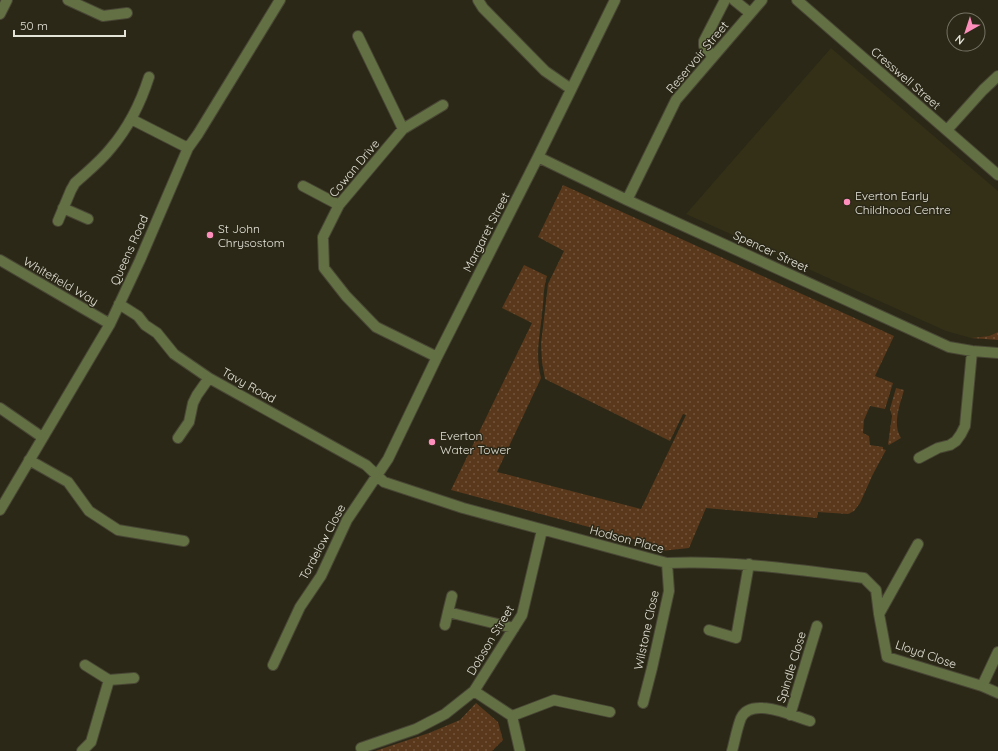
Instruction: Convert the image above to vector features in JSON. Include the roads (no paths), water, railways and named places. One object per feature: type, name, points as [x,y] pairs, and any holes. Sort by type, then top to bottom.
[{"type":"street","points":[[0,14],[7,0]]},
{"type":"street","points":[[68,0],[104,16],[126,13]]},
{"type":"street","name":"Queens Road","points":[[0,510],[110,324],[140,260],[188,148],[280,0]]},
{"type":"street","points":[[478,0],[483,8],[545,71],[572,89]]},
{"type":"street","name":"Margaret Street","points":[[377,475],[388,459],[437,357],[572,89],[615,0]]},
{"type":"street","points":[[713,57],[704,46],[704,41],[725,0]]},
{"type":"street","points":[[734,0],[750,13]]},
{"type":"street","name":"Reservoir Street","points":[[627,200],[676,100],[762,0]]},
{"type":"street","name":"Cresswell Street","points":[[797,0],[998,174]]},
{"type":"street","points":[[358,36],[403,129]]},
{"type":"street","points":[[946,130],[998,76]]},
{"type":"street","points":[[58,222],[75,183],[111,149],[131,119],[150,77]]},
{"type":"street","name":"Cowan Drive","points":[[437,357],[376,327],[346,296],[324,268],[323,237],[339,205],[403,129],[443,105]]},
{"type":"street","points":[[131,119],[188,148]]},
{"type":"street","name":"Spencer Street","points":[[538,157],[627,200],[949,347],[998,353]]},
{"type":"street","points":[[303,186],[339,205]]},
{"type":"street","points":[[63,208],[88,219]]},
{"type":"street","name":"Whitefield Way","points":[[0,260],[110,324]]},
{"type":"street","name":"Tavy Road","points":[[119,304],[138,316],[145,325],[157,333],[174,354],[209,378],[366,465],[377,475]]},
{"type":"street","points":[[919,458],[938,448],[950,445],[956,441],[961,434],[964,426],[972,351]]},
{"type":"street","points":[[178,438],[189,422],[193,403],[197,395],[209,378]]},
{"type":"street","points":[[0,408],[42,437]]},
{"type":"street","points":[[29,460],[68,482],[90,511],[118,530],[184,541]]},
{"type":"street","name":"Hodson Place","points":[[377,475],[384,482],[463,508],[667,563],[686,562],[749,564],[864,578],[876,590],[879,614]]},
{"type":"street","name":"Tordelow Close","points":[[273,665],[300,607],[321,576],[347,520],[377,475]]},
{"type":"street","name":"Dobson Street","points":[[361,748],[416,728],[445,714],[474,691],[522,615],[542,530]]},
{"type":"street","points":[[879,614],[918,544]]},
{"type":"street","name":"Wilstone Close","points":[[643,702],[669,591],[667,563]]},
{"type":"street","points":[[709,630],[736,638],[749,564]]},
{"type":"street","points":[[445,625],[452,596]]},
{"type":"street","points":[[448,612],[514,628]]},
{"type":"street","name":"Lloyd Close","points":[[879,614],[887,657],[982,686],[998,693]]},
{"type":"street","name":"Spindle Close","points":[[790,715],[816,626]]},
{"type":"street","points":[[982,686],[998,652]]},
{"type":"street","points":[[85,665],[109,680],[134,678]]},
{"type":"street","points":[[82,751],[91,742],[109,680]]},
{"type":"street","name":"Dobson Street","points":[[474,691],[512,716]]},
{"type":"street","points":[[520,751],[512,716],[554,700],[610,712]]},
{"type":"street","name":"Spindle Close","points":[[732,751],[742,716],[751,708],[765,707],[810,721]]},
{"type":"place","name":"Everton Early Childhood Centre","points":[[847,202]]},
{"type":"place","name":"St John Chrysostom","points":[[210,235]]},
{"type":"place","name":"Everton Water Tower","points":[[432,442]]}]
